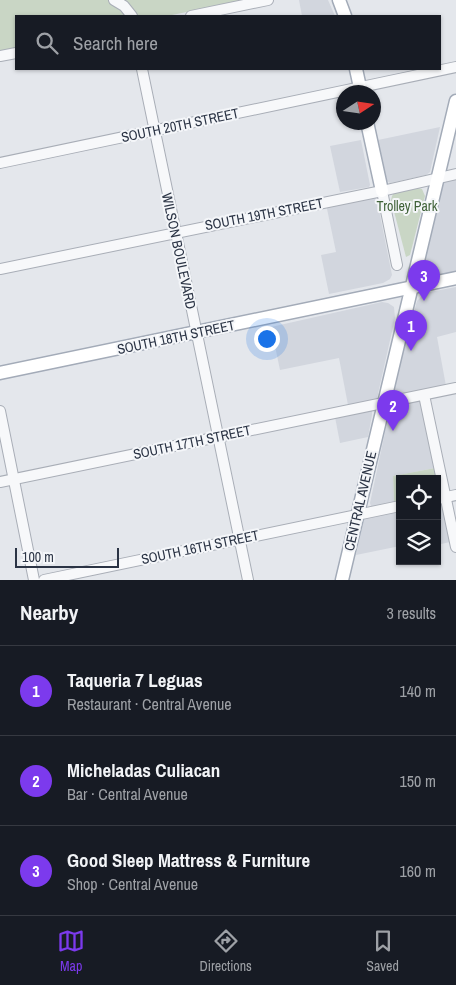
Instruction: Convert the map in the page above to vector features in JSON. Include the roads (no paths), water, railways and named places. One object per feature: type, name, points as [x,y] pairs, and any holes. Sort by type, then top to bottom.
[{"type":"main road","points":[[339,0],[345,15]]},
{"type":"main road","points":[[356,70],[359,85]]},
{"type":"main road","name":"CENTRAL AVENUE","points":[[342,580],[456,101]]},
{"type":"main road","points":[[369,130],[382,191]]},
{"type":"main road","name":"SOUTH 18TH STREET","points":[[0,373],[456,278]]},
{"type":"street","points":[[114,0],[124,6],[131,15]]},
{"type":"street","points":[[196,15],[268,0]]},
{"type":"street","points":[[0,56],[15,53]]},
{"type":"street","name":"SOUTH 20TH STREET","points":[[381,85],[456,67]]},
{"type":"street","name":"WILSON BOULEVARD","points":[[142,70],[248,580]]},
{"type":"street","name":"SOUTH 20TH STREET","points":[[0,163],[336,95]]},
{"type":"street","name":"SOUTH 19TH STREET","points":[[0,269],[382,191],[456,174]]},
{"type":"street","points":[[382,191],[397,264]]},
{"type":"street","name":"SOUTH 17TH STREET","points":[[0,482],[456,388]]},
{"type":"street","points":[[424,395],[456,547]]},
{"type":"street","points":[[0,411],[34,580]]},
{"type":"street","name":"SOUTH 16TH STREET","points":[[44,580],[396,507]]},
{"type":"place","name":"Good Sleep Mattress & Furniture","points":[[424,301]]},
{"type":"place","name":"Taqueria 7 Leguas","points":[[411,351]]},
{"type":"place","name":"Micheladas Culiacan","points":[[393,431]]},
{"type":"park label","name":"Trolley Park","points":[[407,206]]}]
